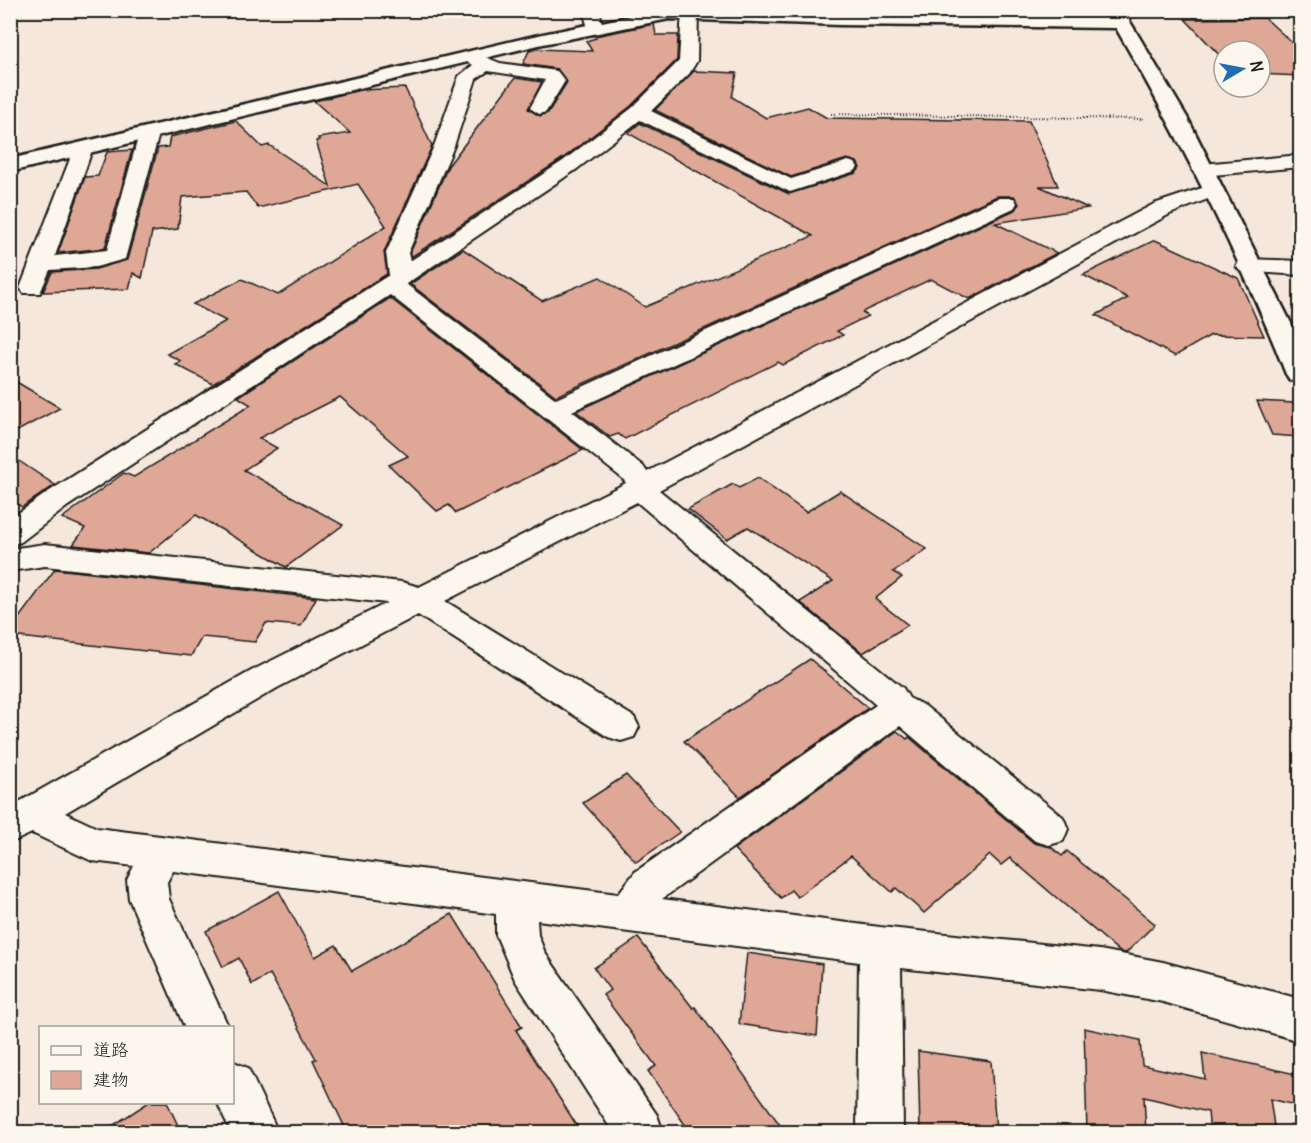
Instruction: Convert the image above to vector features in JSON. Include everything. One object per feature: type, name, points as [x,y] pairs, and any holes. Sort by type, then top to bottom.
[{"type":"street","points":[[10,535],[58,499],[396,281],[570,165],[639,112],[683,70],[688,60],[689,12]]},
{"type":"street","points":[[10,166],[476,61],[593,19],[689,12],[1118,17],[1178,119],[1248,266],[1292,336],[1300,374]]},
{"type":"street","points":[[396,281],[397,253],[444,146],[468,76],[476,61]]},
{"type":"street","points":[[476,61],[551,75],[556,81],[539,108]]},
{"type":"street","points":[[639,112],[780,184],[790,186],[849,167]]},
{"type":"street","points":[[40,264],[96,260],[117,254],[149,134]]},
{"type":"street","points":[[32,288],[82,150]]},
{"type":"street","points":[[21,821],[128,756],[246,690],[642,487],[1162,209],[1206,181],[1245,168],[1300,161]]},
{"type":"street","points":[[553,410],[1006,203]]},
{"type":"street","points":[[1248,266],[1300,268]]},
{"type":"street","points":[[396,281],[553,410],[633,472],[648,496],[891,698],[894,707],[912,716],[1049,829]]},
{"type":"street","points":[[10,560],[45,555],[402,593],[419,600],[621,727]]},
{"type":"street","points":[[628,912],[637,897],[649,885],[890,714],[894,707]]},
{"type":"street","points":[[21,821],[92,844],[522,897],[880,946],[1111,972],[1163,982],[1300,1020]]},
{"type":"street","points":[[163,853],[147,880],[149,899],[206,1026]]},
{"type":"street","points":[[522,897],[516,912],[517,935],[530,966],[639,1132]]},
{"type":"street","points":[[880,946],[880,1132]]},
{"type":"street","points":[[234,1088],[255,1132]]},
{"type":"path","points":[[831,114],[1178,119]]},
{"type":"building","points":[[1265,18],[1300,50],[1300,76],[1272,75],[1272,39],[1212,39],[1212,47],[1185,19]]},
{"type":"building","points":[[654,24],[656,35],[678,35],[677,60],[631,106],[562,159],[411,257],[410,253],[448,166],[515,78],[542,82],[528,109],[540,116],[548,113],[567,82],[557,69],[523,64],[529,51],[537,49],[592,51],[586,41],[596,38],[595,36]]},
{"type":"building","points":[[694,71],[737,73],[732,97],[766,118],[808,107],[827,118],[1029,121],[1058,186],[1039,186],[1088,208],[995,223],[1057,253],[969,299],[931,279],[862,312],[868,316],[837,331],[843,335],[783,365],[778,362],[625,439],[618,434],[610,437],[576,411],[1015,210],[1019,204],[1014,196],[997,196],[556,396],[410,284],[463,249],[542,301],[600,277],[645,307],[813,236],[628,133],[640,123],[789,194],[856,173],[860,168],[857,162],[847,159],[791,177],[655,110]]},
{"type":"building","points":[[405,88],[432,146],[384,252],[387,274],[213,384],[175,364],[181,361],[167,354],[226,321],[193,304],[242,279],[278,295],[386,226],[358,184],[258,208],[246,192],[182,197],[178,229],[152,232],[142,278],[133,273],[129,289],[43,292],[52,272],[96,269],[127,260],[158,148],[168,147],[170,137],[236,121],[262,147],[269,145],[330,186],[316,141],[319,140],[318,138],[350,133],[314,101],[360,90]]},
{"type":"building","points":[[132,150],[105,248],[58,253],[85,177],[98,176],[107,152]]},
{"type":"building","points":[[1155,240],[1238,278],[1264,336],[1211,335],[1175,356],[1096,315],[1128,298],[1083,275]]},
{"type":"building","points":[[390,298],[583,450],[456,513],[449,505],[437,511],[389,465],[408,456],[340,397],[259,438],[277,448],[244,470],[343,525],[286,567],[196,515],[149,553],[73,545],[85,528],[62,518],[124,473],[134,477],[251,405],[238,397]]},
{"type":"building","points":[[10,378],[60,408],[10,435]]},
{"type":"building","points":[[1257,401],[1294,403],[1300,416],[1300,437],[1272,435]]},
{"type":"building","points":[[10,455],[55,485],[22,507],[10,499]]},
{"type":"building","points":[[758,478],[806,512],[840,491],[927,549],[893,572],[902,577],[875,599],[908,625],[863,653],[800,602],[833,581],[748,527],[727,539],[688,509],[733,484],[739,488]]},
{"type":"building","points":[[55,569],[316,598],[301,626],[266,623],[255,642],[202,637],[191,656],[10,636],[10,630]]},
{"type":"building","points":[[810,659],[868,708],[740,797],[684,741]]},
{"type":"building","points":[[897,731],[907,739],[909,737],[1034,843],[1051,847],[1062,856],[1067,851],[1155,924],[1126,953],[1120,952],[1010,858],[1001,865],[990,855],[924,913],[896,888],[892,892],[851,856],[797,897],[791,890],[781,898],[734,849]]},
{"type":"building","points":[[626,775],[680,832],[636,862],[583,803]]},
{"type":"building","points":[[279,891],[315,957],[336,945],[352,971],[452,914],[522,1027],[516,1030],[581,1132],[347,1132],[313,1060],[316,1059],[270,974],[252,985],[239,958],[223,967],[206,931]]},
{"type":"building","points":[[638,938],[693,1008],[695,1007],[785,1132],[690,1132],[648,1071],[656,1066],[603,995],[610,990],[594,968]]},
{"type":"building","points":[[747,953],[822,964],[817,1036],[739,1024]]},
{"type":"building","points":[[1084,1028],[1140,1040],[1142,1065],[1205,1079],[1202,1053],[1300,1075],[1300,1106],[1270,1099],[1275,1132],[1210,1132],[1208,1112],[1144,1097],[1146,1132],[1087,1132]]},
{"type":"building","points":[[918,1051],[991,1061],[996,1132],[920,1132]]},
{"type":"building","points":[[146,1104],[168,1104],[181,1132],[103,1132]]}]
